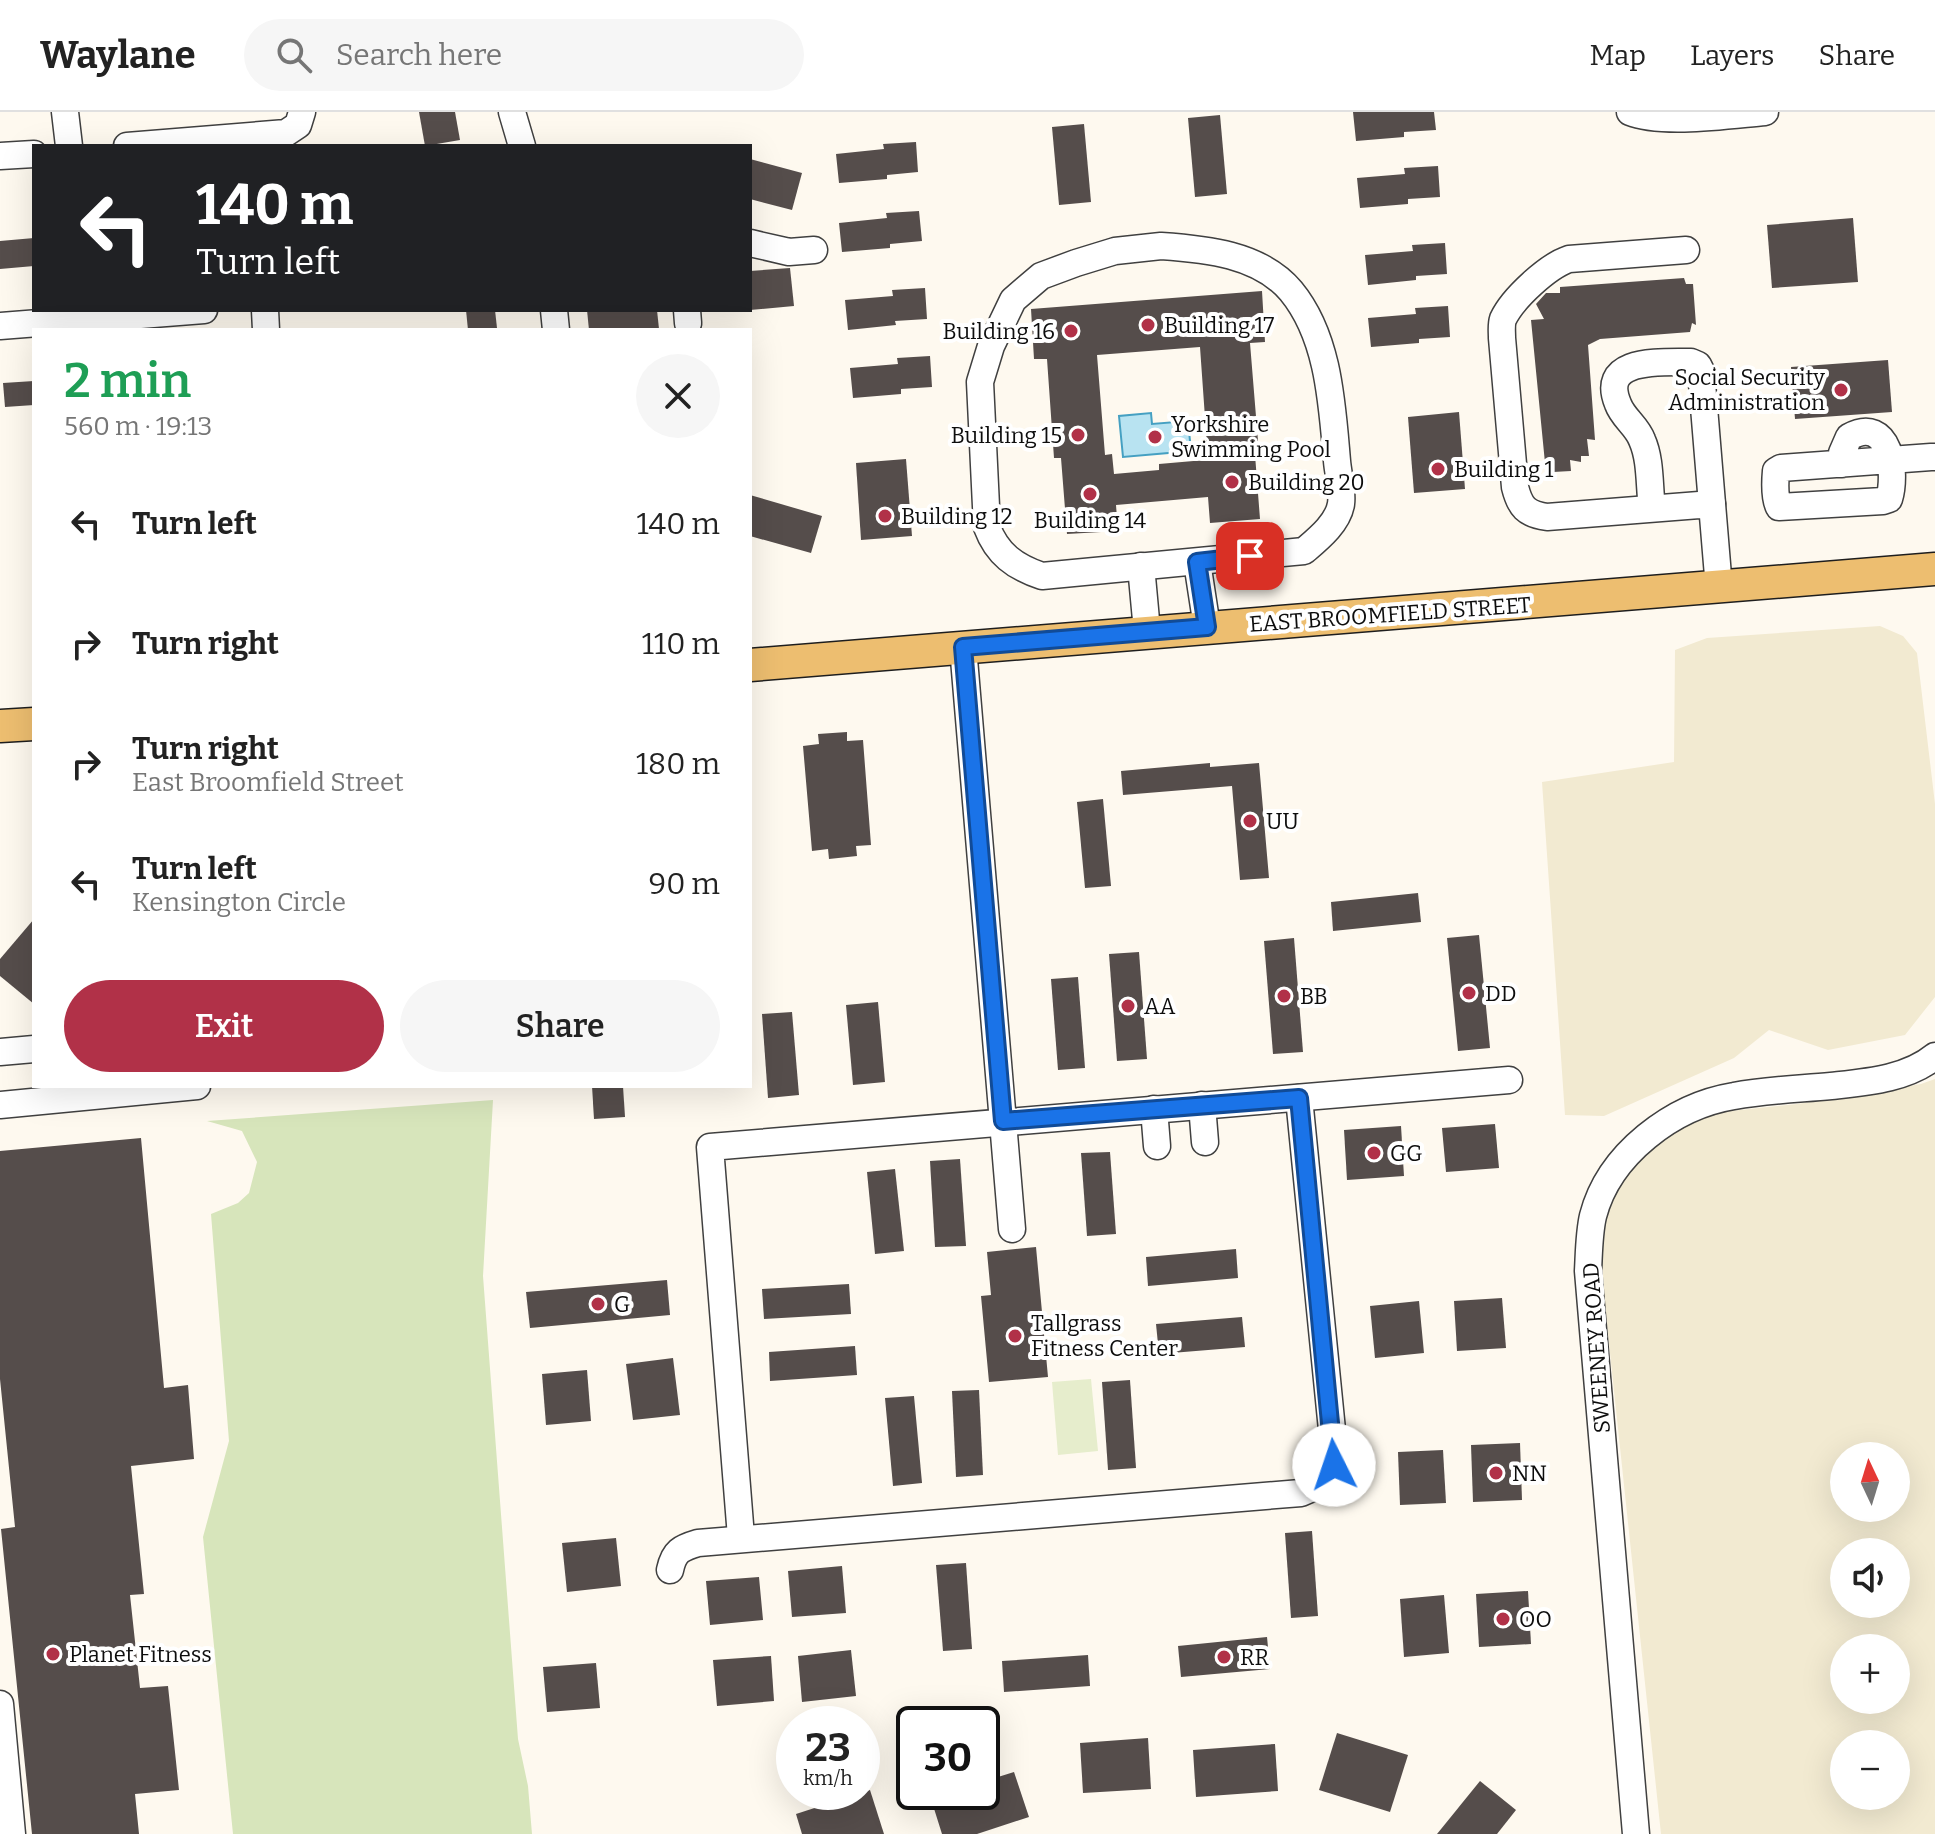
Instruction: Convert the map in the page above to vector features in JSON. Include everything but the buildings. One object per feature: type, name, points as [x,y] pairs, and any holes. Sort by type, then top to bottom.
[{"type":"main road","name":"EAST BROOMFIELD STREET","points":[[752,665],[1935,569]]},
{"type":"main road","points":[[0,726],[32,724]]},
{"type":"street","points":[[65,112],[69,144]]},
{"type":"street","points":[[151,144],[286,133],[298,125],[302,112]]},
{"type":"street","points":[[512,112],[521,144]]},
{"type":"street","points":[[1630,112],[1702,118],[1765,112]]},
{"type":"street","points":[[0,156],[32,154]]},
{"type":"street","points":[[752,243],[789,252],[814,250]]},
{"type":"street","points":[[1161,246],[1205,249],[1239,258],[1267,272],[1291,291],[1313,329],[1331,390],[1341,504],[1323,534],[1304,551],[1141,566],[1042,576],[1023,570],[993,544],[987,527],[980,382],[991,346],[1013,300],[1041,276],[1115,251],[1161,246]]},
{"type":"street","points":[[1686,250],[1560,262],[1532,285],[1501,323],[1515,487],[1523,509],[1531,515],[1547,517],[1712,504]]},
{"type":"street","points":[[0,326],[178,312]]},
{"type":"street","points":[[1652,508],[1646,449],[1635,426],[1618,404],[1616,381],[1621,371],[1630,365],[1691,362],[1698,365],[1701,371],[1719,588]]},
{"type":"street","points":[[1890,460],[1891,495],[1883,501],[1779,507],[1776,502],[1776,471],[1781,468],[1842,464],[1890,460],[1935,457]]},
{"type":"street","points":[[1197,562],[1207,627]]},
{"type":"street","points":[[1141,566],[1147,631]]},
{"type":"street","points":[[963,647],[1012,1229]]},
{"type":"street","points":[[0,1052],[32,1049]]},
{"type":"street","name":"SWEENEY ROAD","points":[[1636,1834],[1588,1271],[1593,1216],[1615,1168],[1647,1134],[1689,1111],[1732,1096],[1878,1081],[1925,1064],[1935,1056]]},
{"type":"street","points":[[741,1537],[710,1147],[1509,1080]]},
{"type":"street","points":[[0,1105],[176,1088]]},
{"type":"street","points":[[670,1570],[673,1555],[681,1548],[741,1537],[1286,1495],[1319,1486],[1334,1465],[1334,1450],[1299,1098]]},
{"type":"street","points":[[1202,1105],[1205,1142]]},
{"type":"street","points":[[1154,1109],[1157,1146]]},
{"type":"street","points":[[0,1715],[2,1760],[12,1834]]},
{"type":"shaded area","points":[[1880,626],[1903,636],[1917,653],[1935,804],[1935,997],[1905,1035],[1828,1050],[1769,1030],[1734,1058],[1604,1116],[1565,1115],[1542,782],[1674,762],[1675,650],[1707,638]]},
{"type":"shaded area","points":[[1935,1079],[1935,1834],[1661,1834],[1601,1268],[1604,1217],[1617,1181],[1650,1142],[1711,1113],[1797,1104],[1921,1084]]},
{"type":"green space","points":[[493,1100],[483,1276],[518,1739],[528,1786],[532,1834],[233,1834],[203,1537],[229,1441],[211,1214],[238,1203],[249,1193],[257,1162],[242,1131],[207,1121]]},
{"type":"green space","points":[[1091,1379],[1098,1451],[1058,1455],[1052,1382]]},
{"type":"water","name":"Yorkshire Swimming Pool","points":[[1151,413],[1152,424],[1188,421],[1191,451],[1123,457],[1119,416]]},
{"type":"place","name":"Building 17","points":[[1148,325]]},
{"type":"place","name":"Building 16","points":[[1071,331]]},
{"type":"place","name":"Social Security Administration","points":[[1841,390]]},
{"type":"place","name":"Building 15","points":[[1078,435]]},
{"type":"place","name":"Yorkshire Swimming Pool","points":[[1155,437]]},
{"type":"place","name":"Building 1","points":[[1438,469]]},
{"type":"place","name":"Building 20","points":[[1232,482]]},
{"type":"place","name":"Building 14","points":[[1090,494]]},
{"type":"place","name":"Building 12","points":[[885,516]]},
{"type":"place","name":"UU","points":[[1250,821]]},
{"type":"place","name":"DD","points":[[1469,993]]},
{"type":"place","name":"BB","points":[[1284,996]]},
{"type":"place","name":"AA","points":[[1128,1006]]},
{"type":"place","name":"GG","points":[[1374,1153]]},
{"type":"place","name":"G","points":[[598,1304]]},
{"type":"place","name":"Tallgrass Fitness Center","points":[[1015,1336]]},
{"type":"place","name":"NN","points":[[1496,1473]]},
{"type":"place","name":"OO","points":[[1503,1619]]},
{"type":"place","name":"Planet Fitness","points":[[53,1654]]},
{"type":"place","name":"RR","points":[[1224,1657]]},
{"type":"route","points":[[1250,556],[1197,562],[1207,627],[963,647],[1003,1121],[1299,1098],[1334,1465]]}]
